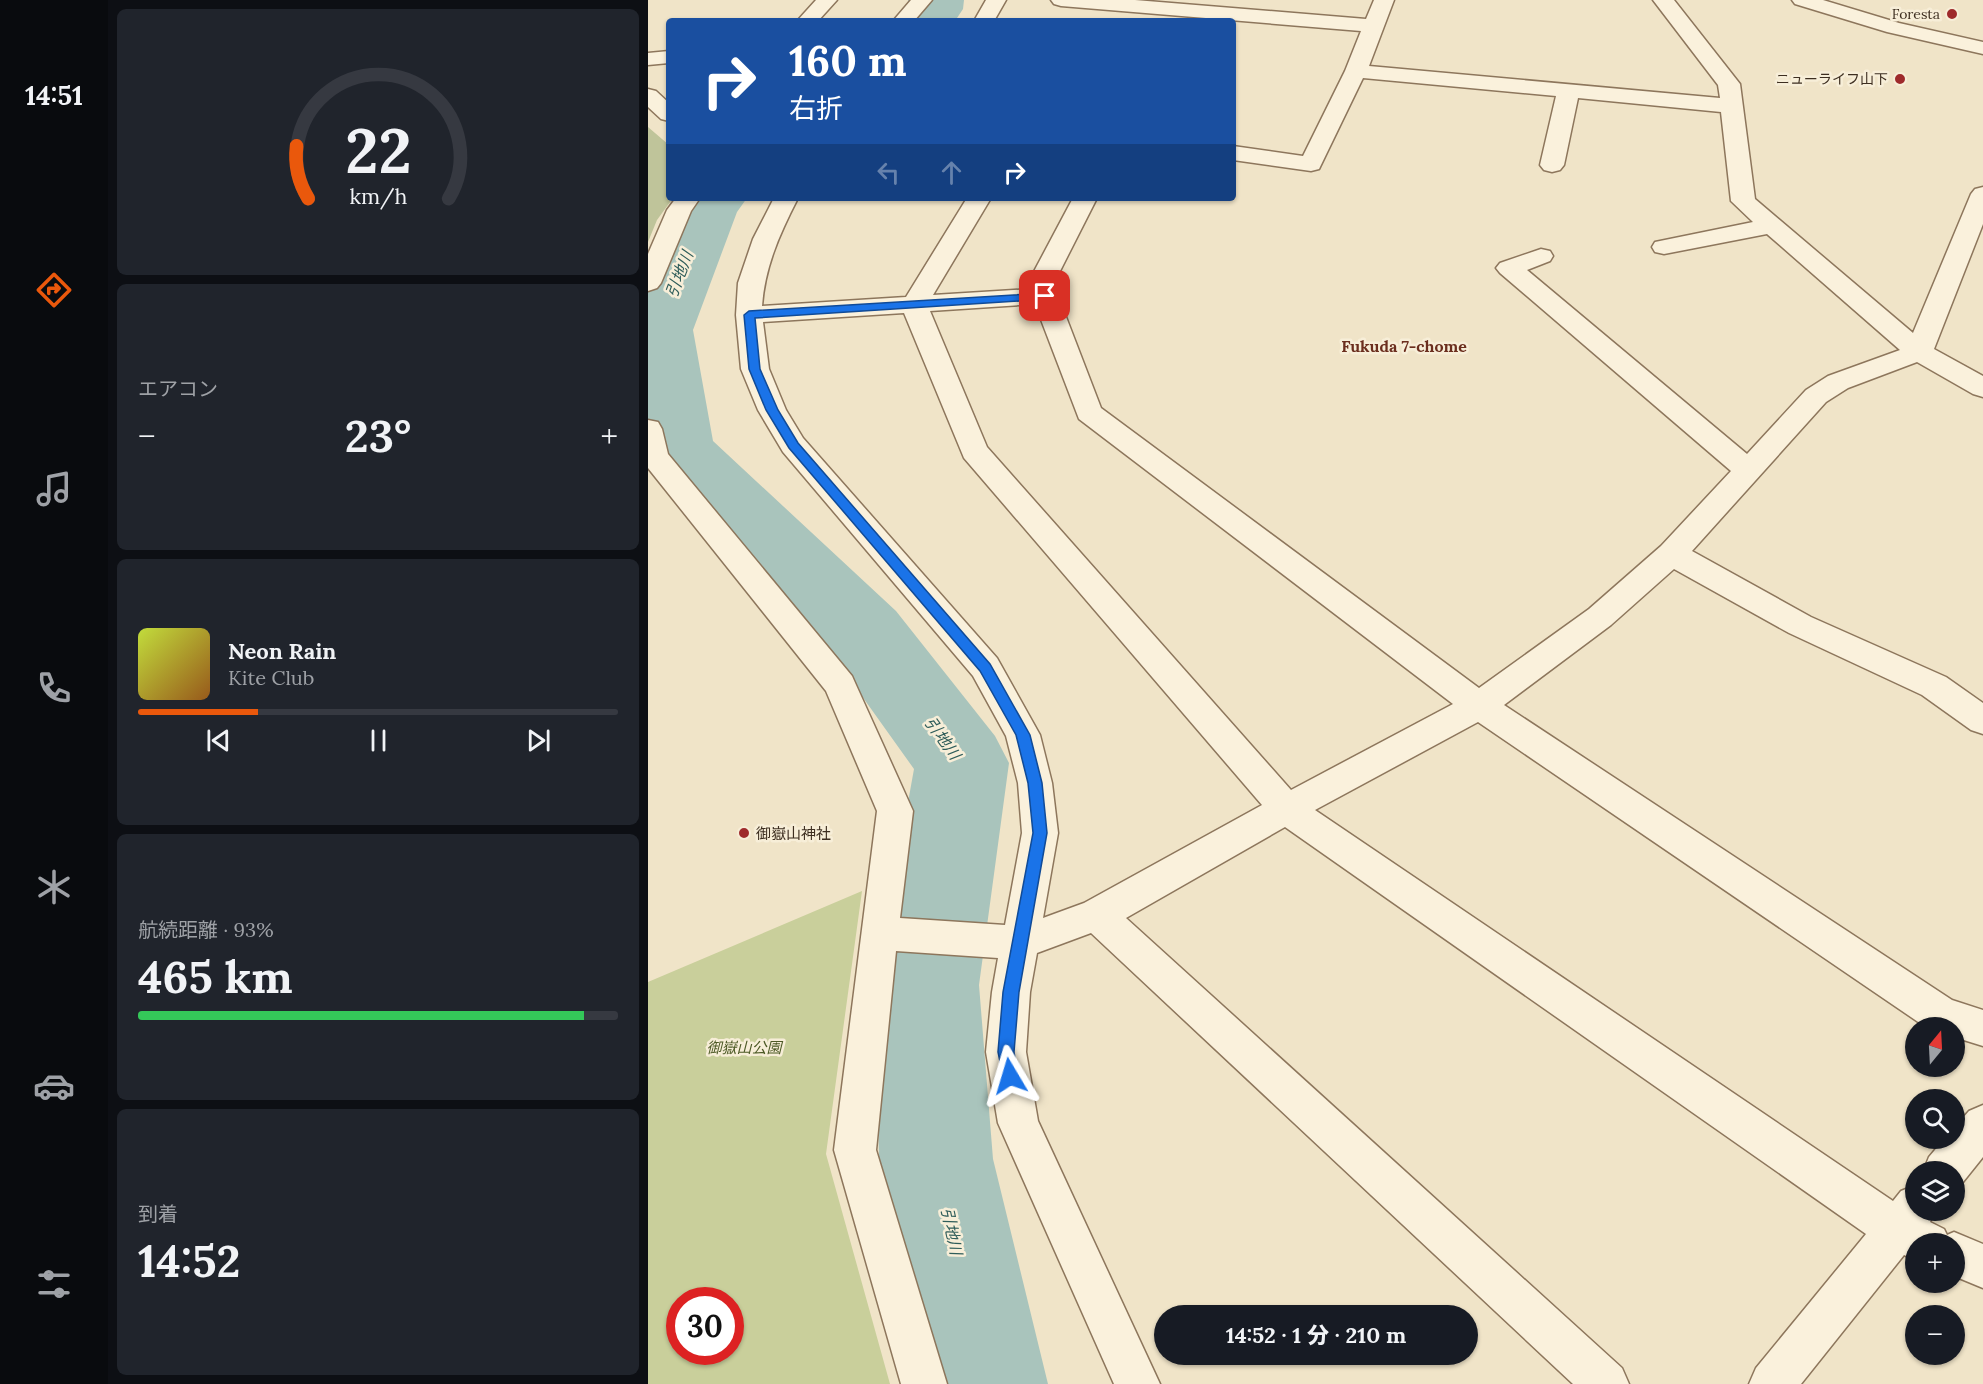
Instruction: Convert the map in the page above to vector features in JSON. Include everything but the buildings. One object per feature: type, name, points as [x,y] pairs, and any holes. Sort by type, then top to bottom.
[{"type":"street","points":[[810,18],[826,0]]},
{"type":"street","points":[[906,18],[922,0]]},
{"type":"street","points":[[986,18],[996,0]]},
{"type":"street","points":[[1060,0],[1375,26]]},
{"type":"street","points":[[1236,153],[1311,164],[1356,70],[1384,0]]},
{"type":"street","points":[[1663,0],[1729,84],[1743,201],[1919,352],[1983,388]]},
{"type":"street","points":[[1802,0],[1894,28],[1983,48]]},
{"type":"street","points":[[1088,18],[1097,2]]},
{"type":"street","points":[[648,59],[666,57]]},
{"type":"street","points":[[1356,70],[1733,106]]},
{"type":"street","points":[[1552,165],[1569,89]]},
{"type":"street","points":[[648,96],[666,111]]},
{"type":"street","points":[[879,933],[1009,943],[1097,915],[1286,809],[1479,706],[1600,617],[1671,554],[1816,396],[1838,382],[1919,352],[1983,194]]},
{"type":"street","points":[[648,284],[679,210],[686,201]]},
{"type":"street","points":[[784,201],[765,239],[751,283],[749,315],[755,369],[772,410],[793,445],[985,667],[1023,735],[1035,783],[1040,833],[1009,943],[1011,992],[1006,1052],[1018,1123],[1137,1384]]},
{"type":"street","points":[[977,201],[915,304],[919,321],[974,451],[1286,809],[1913,1226],[1772,1384]]},
{"type":"street","points":[[1083,201],[1043,279],[1045,296],[1089,413],[1479,706],[1941,1015],[1983,1028]]},
{"type":"street","points":[[1664,247],[1772,226]]},
{"type":"street","points":[[1541,256],[1509,268],[1749,471]]},
{"type":"street","points":[[749,315],[1045,296]]},
{"type":"street","points":[[648,429],[654,456],[840,686],[895,811],[855,1150],[924,1384]]},
{"type":"street","points":[[1671,554],[1800,625],[1934,686],[1983,722]]},
{"type":"street","points":[[1097,915],[1606,1384]]},
{"type":"street","points":[[1953,1161],[1983,1125]]},
{"type":"street","points":[[1965,1259],[1983,1266]]},
{"type":"green space","points":[[648,127],[666,142],[666,201],[671,201],[657,220],[648,242]]},
{"type":"green space","name":"御嶽山公園","points":[[862,891],[826,1154],[890,1384],[648,1384],[648,982]]},
{"type":"waterway","name":"引地川","points":[[926,18],[935,9],[936,0]]},
{"type":"waterway","name":"引地川","points":[[710,201],[707,204],[657,330],[676,450],[865,634],[962,763],[927,985],[936,1159],[986,1384]]},
{"type":"place","name":"Foresta","points":[[1952,14]]},
{"type":"place","name":"ニューライフ山下","points":[[1900,79]]},
{"type":"place","name":"御嶽山神社","points":[[744,833]]},
{"type":"district","name":"Fukuda 7-chome","points":[[1404,346]]},
{"type":"route","points":[[1010,1076],[1006,1052],[1011,992],[1040,833],[1035,783],[1023,735],[985,667],[793,445],[772,410],[755,369],[749,315],[1045,296]]}]
